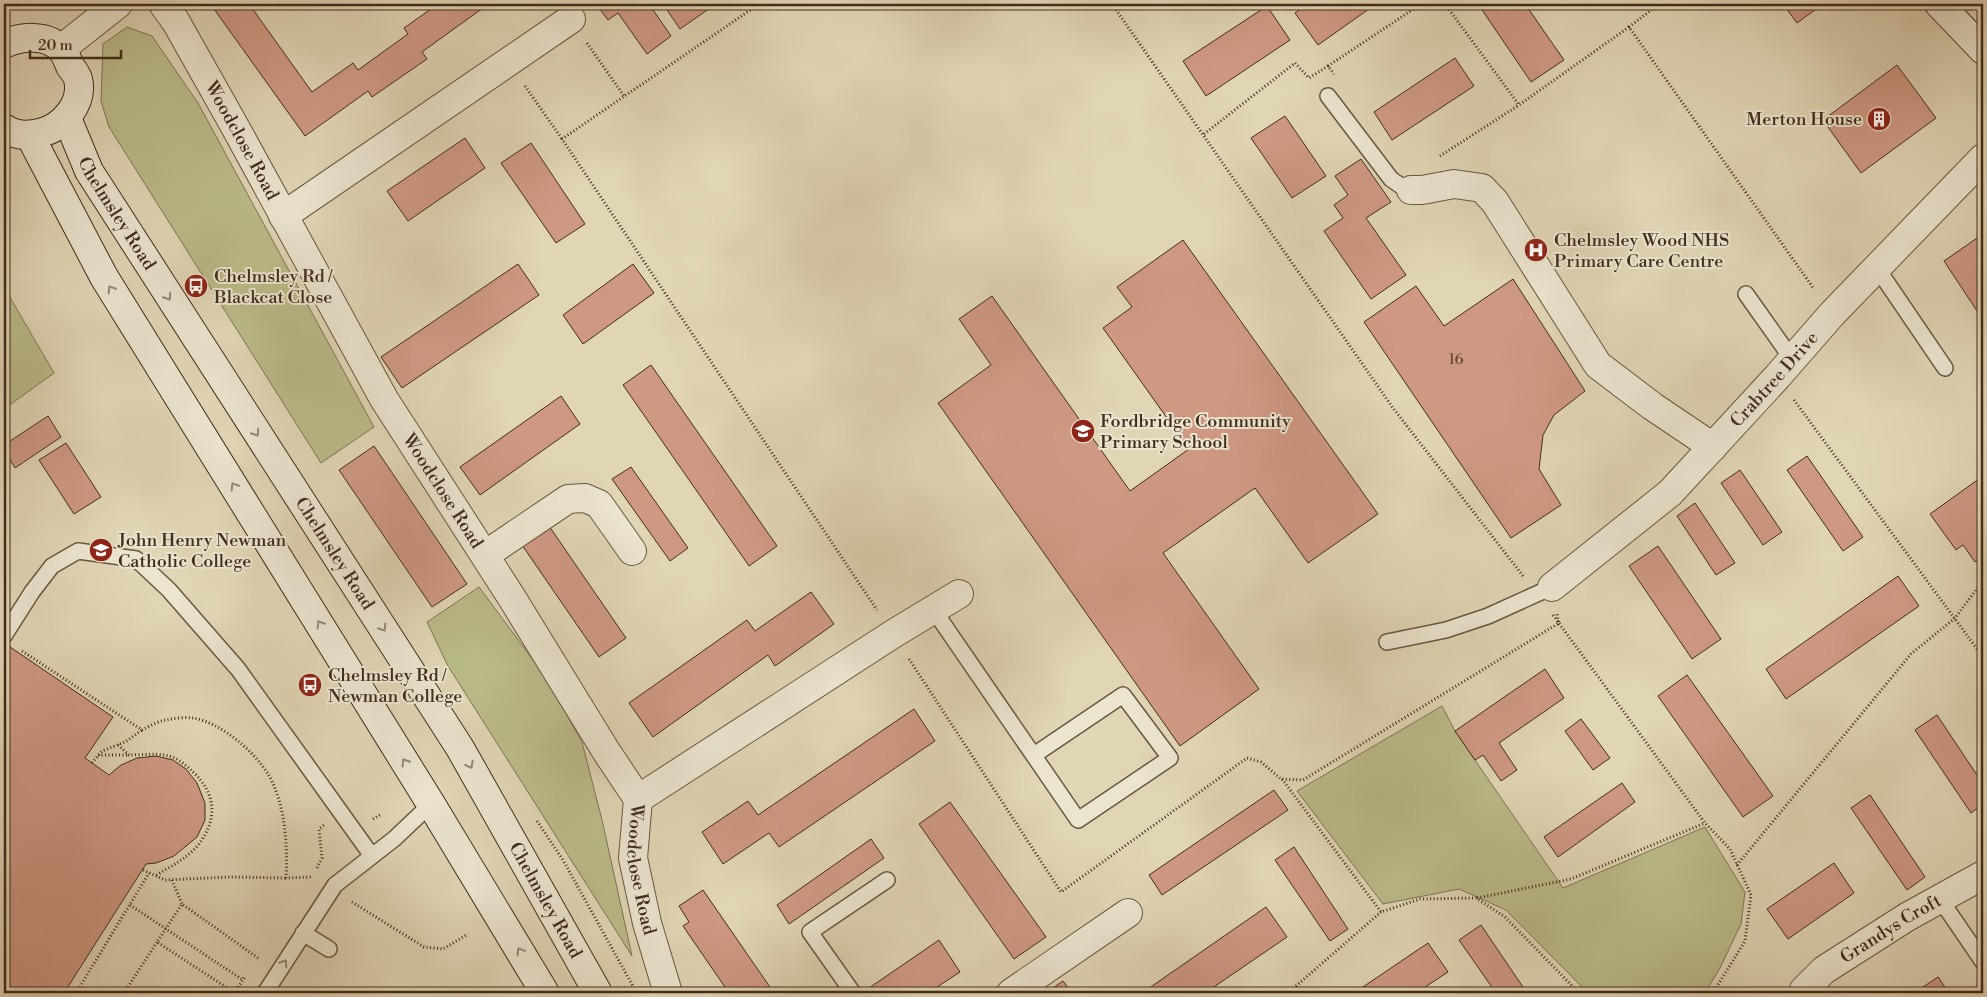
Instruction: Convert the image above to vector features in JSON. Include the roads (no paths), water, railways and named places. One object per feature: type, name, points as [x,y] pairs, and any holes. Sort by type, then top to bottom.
[{"type":"street","points":[[61,49],[118,4]]},
{"type":"street","name":"Woodclose Road","points":[[163,4],[176,22],[234,125],[384,399],[485,554],[606,751],[638,799],[634,858],[647,923],[668,993]]},
{"type":"street","points":[[1939,4],[1983,50]]},
{"type":"street","points":[[283,216],[571,19]]},
{"type":"street","points":[[4,128],[18,135],[30,136],[51,130],[67,118],[77,99],[78,79],[61,49],[51,42],[36,38],[7,36]]},
{"type":"street","name":"Chelmsley Road","points":[[67,118],[88,171],[460,748],[598,993]]},
{"type":"street","points":[[30,136],[104,277],[431,804],[545,993]]},
{"type":"street","name":"Crabtree Drive","points":[[1544,590],[1670,493],[1832,314],[1983,158]]},
{"type":"street","points":[[1412,190],[1454,184],[1482,188],[1494,202],[1598,365],[1652,406],[1713,446]]},
{"type":"street","points":[[485,554],[568,499],[585,498],[599,504],[632,551]]},
{"type":"street","points":[[638,799],[893,634],[959,594]]},
{"type":"street","name":"Grandys Croft","points":[[1806,991],[1824,970],[1907,918],[1983,875]]},
{"type":"street","points":[[1011,993],[1128,913]]},
{"type":"lane","points":[[1328,96],[1391,179],[1401,186],[1412,190]]},
{"type":"lane","points":[[1877,268],[1945,368]]},
{"type":"lane","points":[[1746,294],[1784,368]]},
{"type":"lane","points":[[4,636],[32,592],[52,566],[78,551],[136,559],[169,590],[238,669],[372,856]]},
{"type":"lane","points":[[1387,642],[1446,630],[1488,616],[1544,590]]},
{"type":"lane","points":[[934,609],[1078,820],[1170,758],[1123,695],[1034,755]]},
{"type":"lane","points":[[264,993],[334,885],[394,839],[431,804]]},
{"type":"lane","points":[[853,993],[810,932],[887,880]]},
{"type":"lane","points":[[1940,899],[1983,962]]},
{"type":"lane","points":[[304,933],[329,949]]},
{"type":"place","name":"Merton House","points":[[1879,119]]},
{"type":"place","name":"Chelmsley Wood NHS Primary Care Centre","points":[[1536,250]]},
{"type":"place","name":"Chelmsley Rd / Blackcat Close","points":[[196,286]]},
{"type":"place","name":"Fordbridge Community Primary School","points":[[1083,431]]},
{"type":"place","name":"John Henry Newman Catholic College","points":[[101,550]]},
{"type":"place","name":"Chelmsley Rd / Newman College","points":[[310,685]]}]
